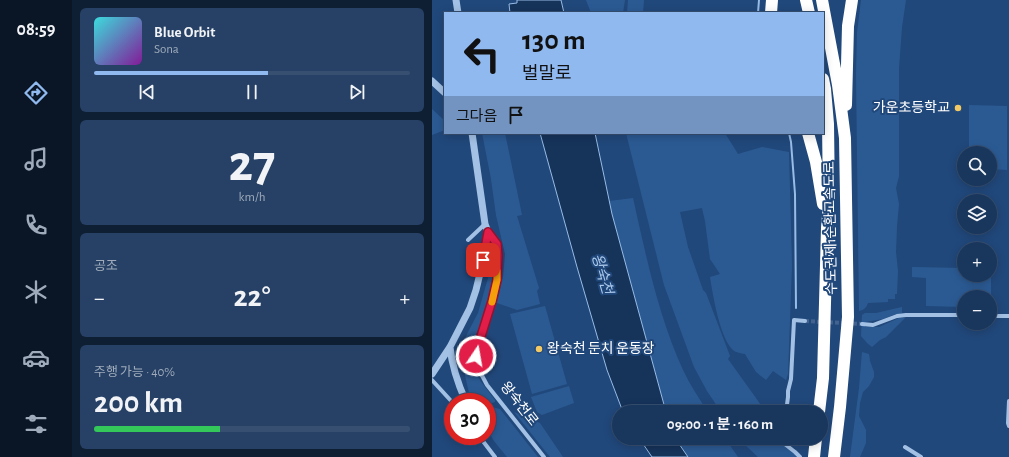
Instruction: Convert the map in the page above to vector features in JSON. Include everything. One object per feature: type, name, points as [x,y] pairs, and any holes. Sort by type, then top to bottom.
[{"type":"highway","points":[[771,12],[772,0]]},
{"type":"highway","points":[[806,0],[809,12]]},
{"type":"highway","name":"수도권제1순환고속도로","points":[[822,0],[838,85],[845,138],[848,317],[834,457]]},
{"type":"highway","points":[[845,138],[848,26],[852,0]]},
{"type":"highway","name":"수도권제1순환고속도로","points":[[820,405],[823,378],[829,201],[828,124],[824,84]]},
{"type":"highway","points":[[808,134],[816,162],[827,228]]},
{"type":"street","points":[[456,0],[458,12]]},
{"type":"street","points":[[432,80],[444,92]]},
{"type":"street","name":"왕숙천로","points":[[472,134],[485,224],[488,232],[497,244],[498,255],[497,280],[476,356],[478,368],[487,385],[544,457]]},
{"type":"street","points":[[468,240],[485,224]]},
{"type":"street","points":[[432,374],[450,347],[470,308],[476,290],[488,232]]},
{"type":"street","points":[[862,324],[873,324],[897,316],[906,315],[957,315]]},
{"type":"street","points":[[997,316],[1009,316]]},
{"type":"street","points":[[787,405],[791,379],[794,320],[805,321]]},
{"type":"street","points":[[450,347],[453,367],[462,393]]},
{"type":"street","points":[[432,380],[444,393]]},
{"type":"street","points":[[1009,401],[1009,426]]},
{"type":"street","points":[[486,445],[495,457]]},
{"type":"street","points":[[786,445],[800,457]]},
{"type":"street","points":[[905,447],[919,456]]},
{"type":"shaded area","points":[[586,0],[625,0],[623,12],[591,12]]},
{"type":"shaded area","points":[[628,0],[644,0],[643,12],[627,12]]},
{"type":"shaded area","points":[[861,0],[906,0],[902,27],[899,68],[899,176],[896,188],[899,204],[896,252],[898,271],[897,294],[895,294],[895,299],[888,299],[888,302],[868,303],[865,308],[859,311],[856,74],[857,33]]},
{"type":"shaded area","points":[[969,105],[1007,106],[1007,170],[997,169],[997,146],[969,146]]},
{"type":"shaded area","points":[[432,109],[444,120],[444,130],[432,135]]},
{"type":"shaded area","points":[[482,134],[505,134],[522,215],[517,216],[539,288],[537,291],[540,304],[517,310],[497,303],[503,277],[505,254],[496,215]]},
{"type":"shaded area","points":[[626,134],[726,134],[738,154],[762,147],[789,152],[792,265],[788,374],[786,380],[773,371],[766,380],[756,372],[745,354],[734,351],[724,336],[713,295],[710,277],[720,274],[710,259],[702,208],[680,212],[688,247],[703,290],[706,293],[730,356],[728,359],[761,405],[716,405],[694,367],[664,285]]},
{"type":"shaded area","points":[[633,198],[666,328],[686,376],[704,405],[664,405],[609,201]]},
{"type":"shaded area","points":[[494,254],[489,299],[473,342],[471,354],[471,360],[475,371],[490,393],[469,393],[460,353],[467,334],[478,313]]},
{"type":"shaded area","points":[[912,267],[957,268],[957,282],[991,282],[991,290],[957,290],[957,307],[926,306],[926,278],[912,277]]},
{"type":"shaded area","name":"왕숙천 둔치 운동장","points":[[545,306],[567,384],[532,394],[510,314]]},
{"type":"shaded area","points":[[902,307],[902,313],[883,319],[865,322],[865,327],[879,327],[899,318],[905,318],[886,337],[872,347],[861,336],[862,315],[865,313],[876,313]]},
{"type":"shaded area","points":[[862,352],[869,354],[874,377],[869,386],[863,392],[860,403],[859,416],[866,430],[866,443],[860,457],[850,457],[859,388]]},
{"type":"shaded area","points":[[569,386],[574,403],[542,415],[537,412],[531,397]]},
{"type":"shaded area","points":[[496,408],[500,409],[538,457],[507,457],[496,443]]},
{"type":"shaded area","points":[[514,412],[540,423],[563,457],[550,457]]},
{"type":"shaded area","points":[[680,445],[730,445],[738,457],[688,457]]},
{"type":"shaded area","points":[[745,445],[789,445],[797,457],[758,457]]},
{"type":"water","points":[[517,0],[561,0],[564,12],[510,12],[509,4],[517,3]]},
{"type":"water","name":"왕숙천","points":[[540,134],[595,134],[612,214],[664,405],[620,405],[607,370]]},
{"type":"water","points":[[644,445],[680,445],[688,457],[652,457]]},
{"type":"waterway","points":[[758,12],[759,0]]},
{"type":"waterway","points":[[789,134],[795,194],[796,308]]},
{"type":"tunnel","points":[[805,321],[862,324]]},
{"type":"slow traffic","points":[[492,302],[497,280],[497,271]]},
{"type":"place","name":"가운초등학교","points":[[958,108]]},
{"type":"place","name":"왕숙천 둔치 운동장","points":[[539,349]]},
{"type":"route","points":[[476,356],[497,280],[497,244],[488,232],[483,260]]}]
